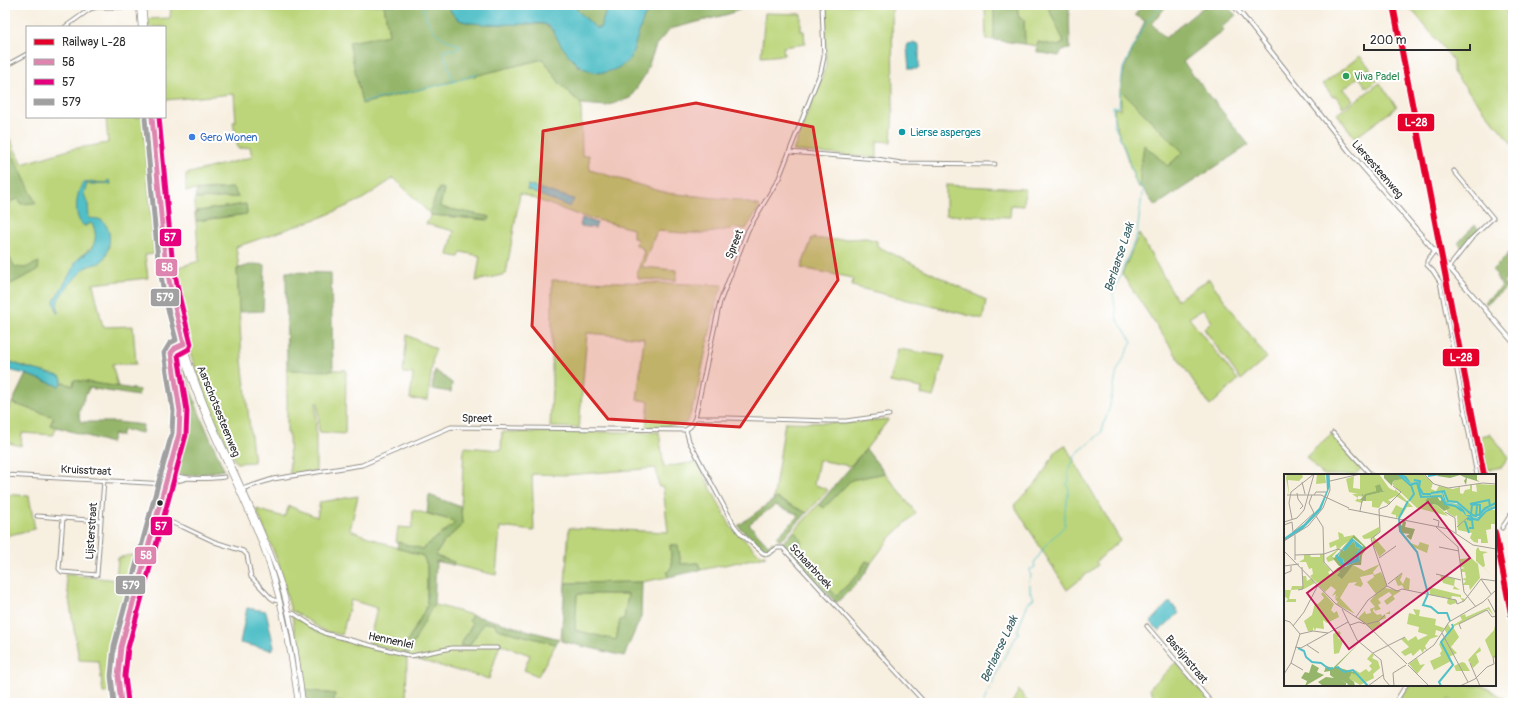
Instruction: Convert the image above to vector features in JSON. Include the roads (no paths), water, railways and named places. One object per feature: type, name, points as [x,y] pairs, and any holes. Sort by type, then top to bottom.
[{"type":"main road","points":[[141,6],[141,26]]},
{"type":"main road","points":[[141,6],[145,26]]},
{"type":"main road","name":"Aarschotsesteenweg","points":[[149,118],[158,237],[182,345],[260,539],[280,601],[291,649],[298,703]]},
{"type":"main road","name":"Aarschotsesteenweg","points":[[152,118],[165,258],[174,312]]},
{"type":"main road","name":"Aarschotsesteenweg","points":[[241,490],[258,522],[276,570],[288,613],[303,703]]},
{"type":"street","name":"Spreet","points":[[241,490],[272,479],[362,465],[451,427],[686,430],[691,426],[695,418],[720,302],[748,230],[776,185],[814,91],[823,64],[822,5]]},
{"type":"street","name":"Liersesteenweg","points":[[1233,5],[1349,151],[1513,342]]},
{"type":"street","points":[[66,26],[90,9],[97,6],[141,6]]},
{"type":"street","points":[[5,66],[26,55]]},
{"type":"street","points":[[789,152],[877,159],[901,163],[994,164]]},
{"type":"street","points":[[1450,267],[1471,239],[1493,218],[1454,171]]},
{"type":"street","points":[[1435,250],[1427,261],[1427,265],[1440,282],[1477,474]]},
{"type":"street","points":[[121,703],[118,676],[121,647],[176,449],[180,411],[171,353],[175,348],[182,345]]},
{"type":"street","points":[[695,418],[846,421],[889,415]]},
{"type":"street","name":"Schaarbroek","points":[[686,430],[689,441],[737,529],[763,553],[768,554],[777,548],[783,548],[925,703]]},
{"type":"street","points":[[1333,433],[1370,474]]},
{"type":"street","points":[[169,474],[188,478],[208,479],[225,477]]},
{"type":"street","name":"Kruisstraat","points":[[5,475],[166,484]]},
{"type":"street","points":[[168,479],[173,482],[188,478]]},
{"type":"street","name":"Lijsterstraat","points":[[63,518],[59,569],[62,572],[97,575],[104,480]]},
{"type":"street","points":[[1502,528],[1513,511]]},
{"type":"street","points":[[37,516],[101,521]]},
{"type":"street","points":[[157,517],[215,542],[243,551],[247,556],[250,574],[253,579],[271,598],[280,601]]},
{"type":"street","name":"Hennenlei","points":[[288,613],[293,613],[324,633],[411,656],[452,648],[497,648]]},
{"type":"street","name":"Bastijnstraat","points":[[1147,626],[1212,703]]},
{"type":"street","points":[[1395,703],[1405,686]]},
{"type":"water","points":[[448,5],[577,5],[577,10],[596,28],[600,28],[607,5],[667,5],[652,8],[644,17],[631,57],[626,62],[613,70],[598,72],[590,71],[584,68],[572,59],[558,40],[553,30],[547,25],[468,23],[457,18]]},
{"type":"water","points":[[913,43],[919,45],[919,67],[917,69],[909,69],[907,47],[908,44]]},
{"type":"water","points":[[110,180],[111,184],[87,184],[84,194],[88,204],[89,218],[101,220],[108,228],[110,239],[108,250],[101,262],[84,269],[71,282],[58,300],[57,313],[54,301],[74,267],[75,262],[89,249],[83,256],[90,250],[93,246],[95,238],[93,225],[91,223],[85,226],[78,218],[76,206],[81,187],[83,183],[106,183]]},
{"type":"water","points":[[528,185],[574,199],[570,207],[527,190]]},
{"type":"water","points":[[582,218],[597,223],[595,228],[580,226]]},
{"type":"water","points":[[5,360],[28,368],[60,376],[62,382],[59,386],[25,374],[5,369]]},
{"type":"water","points":[[1168,603],[1171,603],[1179,613],[1159,631],[1151,622]]},
{"type":"water","points":[[247,608],[266,611],[274,647],[272,650],[240,643]]},
{"type":"waterway","points":[[427,5],[423,7],[425,15],[435,32],[440,36],[460,45],[460,48],[443,51],[453,81]]},
{"type":"waterway","name":"Berlaarse Laak","points":[[983,703],[1004,657],[1018,634],[1018,629],[1028,603],[1034,598],[1030,592],[1029,581],[1031,576],[1029,570],[1035,567],[1034,563],[1048,542],[1065,526],[1064,521],[1069,488],[1066,484],[1069,482],[1068,472],[1076,454],[1101,433],[1110,405],[1117,371],[1132,342],[1117,319],[1113,294],[1137,234],[1143,187],[1137,185],[1124,146],[1114,125],[1113,107],[1119,107],[1123,68],[1146,22],[1162,5]]},
{"type":"waterway","points":[[363,102],[453,82],[478,74]]},
{"type":"rail line","name":"L-28","points":[[1393,5],[1484,474]]},
{"type":"rail line","name":"L-28","points":[[1496,537],[1513,624]]},
{"type":"place","name":"Viva Padel","points":[[1346,76]]},
{"type":"place","name":"Lierse asperges","points":[[902,132]]},
{"type":"place","name":"Gero Wonen","points":[[192,137]]}]
